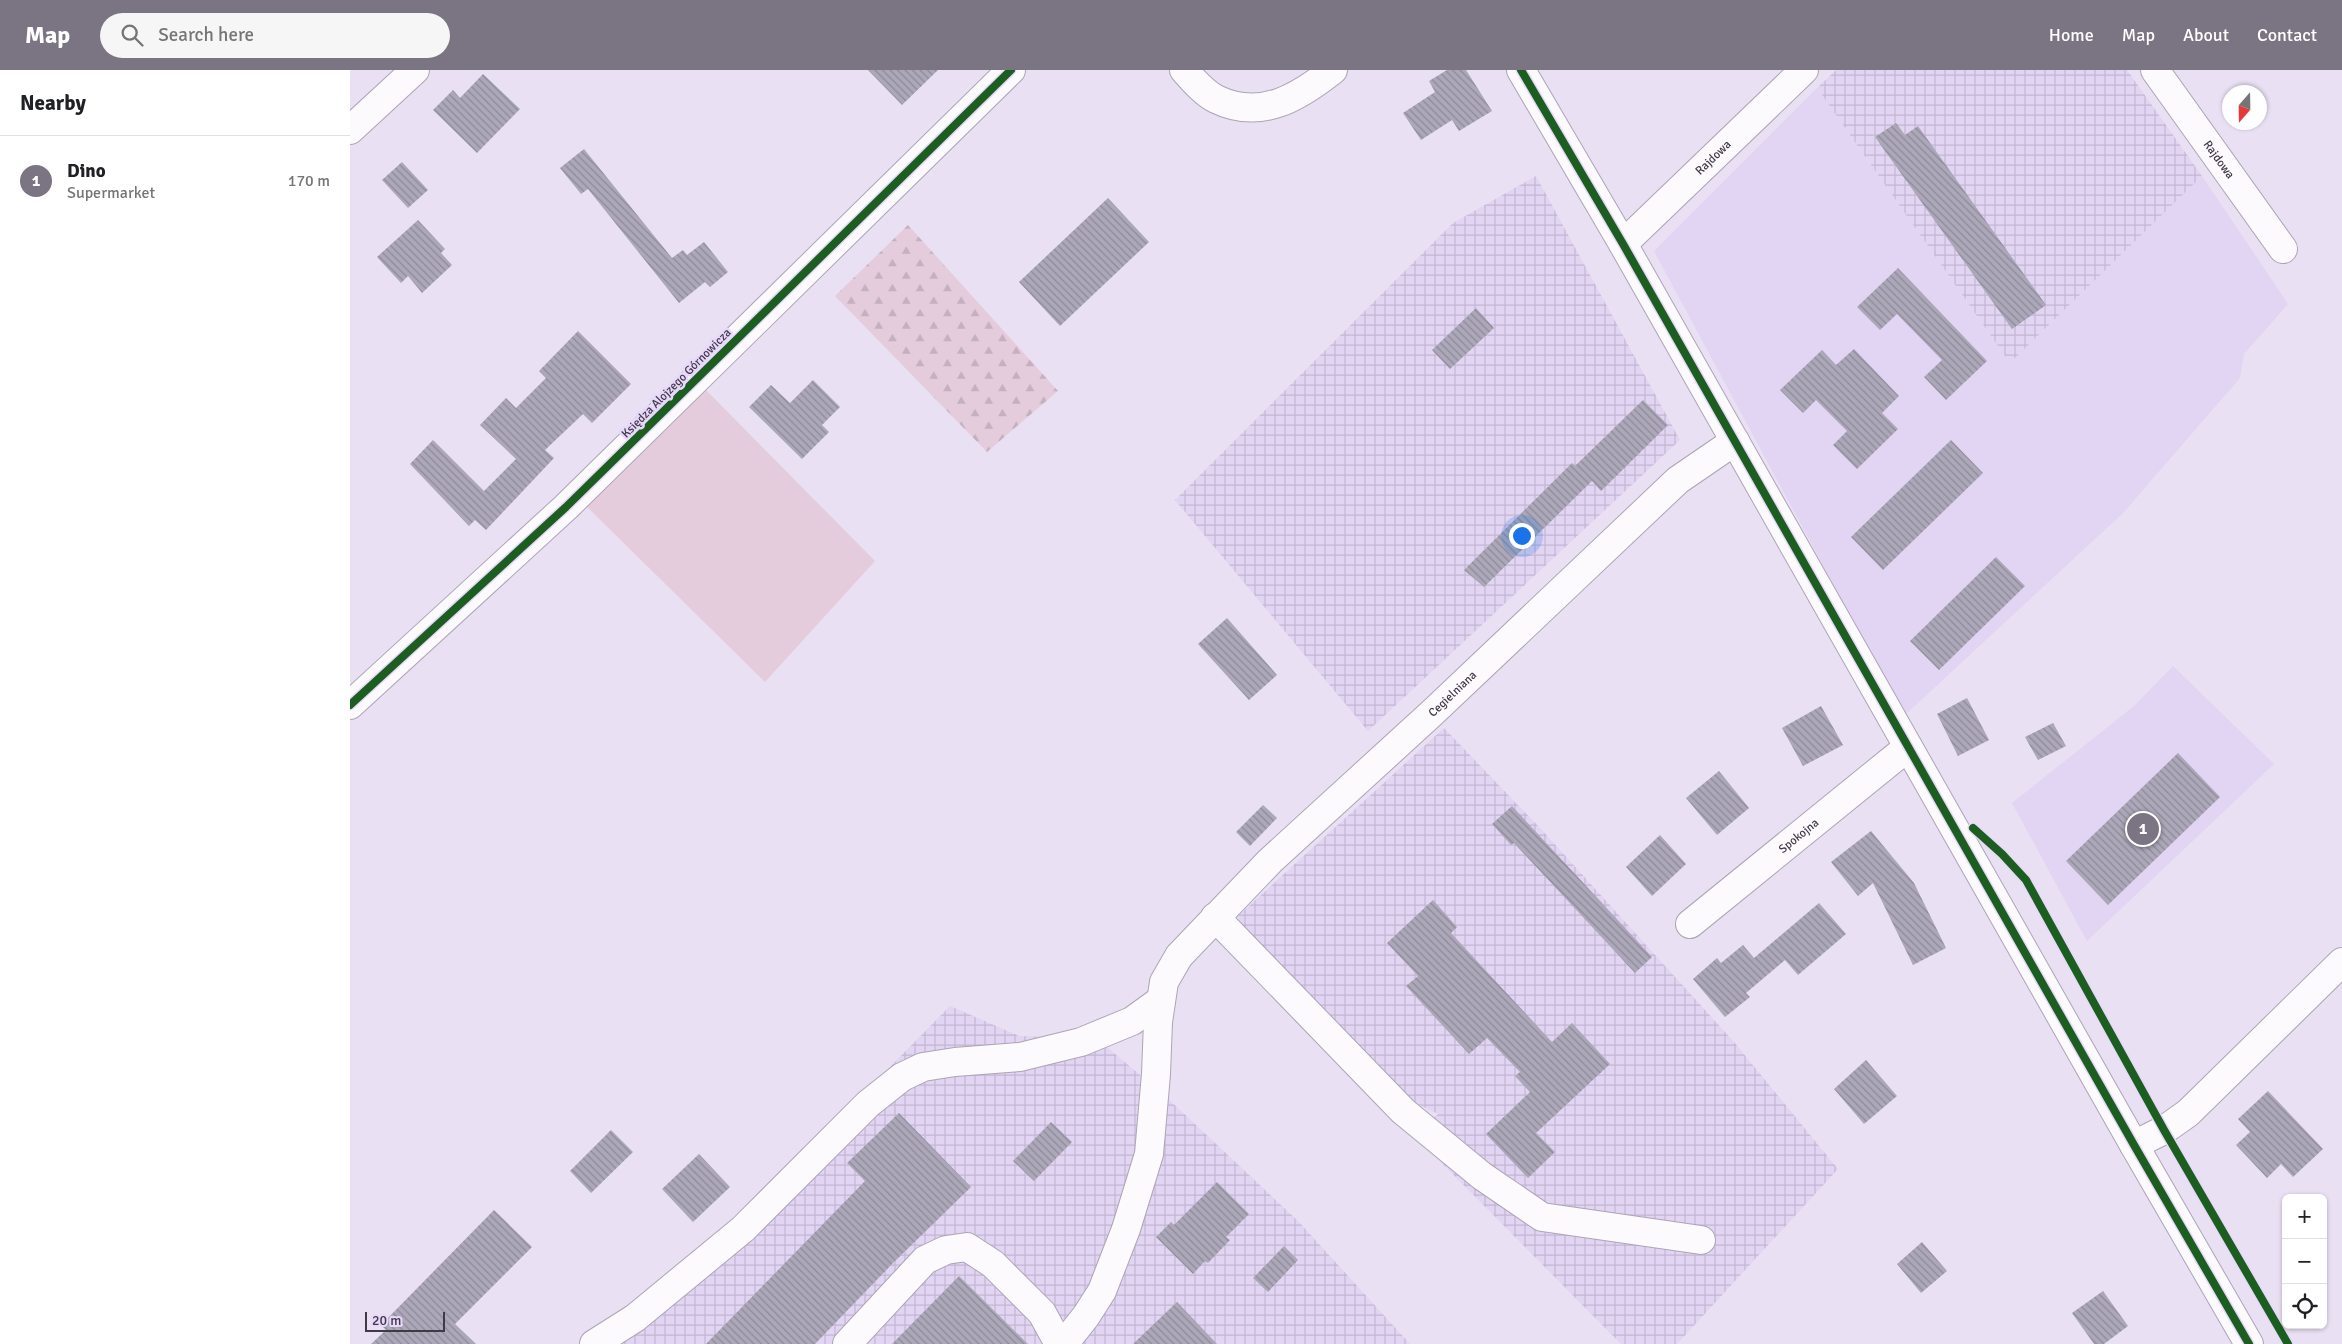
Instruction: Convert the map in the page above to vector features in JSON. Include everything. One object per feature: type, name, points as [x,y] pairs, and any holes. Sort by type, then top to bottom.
[{"type":"street","points":[[350,130],[414,70]]},
{"type":"street","name":"Księdza Alojzego Górnowicza","points":[[350,705],[566,507],[1011,70]]},
{"type":"street","points":[[1184,70],[1214,98],[1237,107],[1263,108],[1304,93],[1333,70]]},
{"type":"street","points":[[1521,70],[1624,244],[2134,1145],[2249,1344]]},
{"type":"street","name":"Rajdowa","points":[[1624,244],[1804,70]]},
{"type":"street","name":"Rajdowa","points":[[2154,70],[2283,249]]},
{"type":"street","name":"Cegielniana","points":[[1064,1344],[1086,1316],[1102,1291],[1126,1228],[1149,1154],[1161,1000],[1164,982],[1179,956],[1270,861],[1432,713],[1678,480],[1735,440]]},
{"type":"street","name":"Spokojna","points":[[1690,924],[1908,747]]},
{"type":"street","points":[[1215,917],[1403,1111],[1482,1176],[1542,1217],[1701,1240]]},
{"type":"street","points":[[2134,1145],[2164,1130],[2188,1113],[2342,962]]},
{"type":"street","points":[[594,1344],[635,1318],[743,1229],[868,1104],[902,1077],[923,1067],[955,1062],[1020,1057],[1081,1042],[1132,1021],[1161,1000]]},
{"type":"street","points":[[846,1344],[925,1260],[946,1250],[967,1247],[993,1264],[1042,1313],[1059,1344]]},
{"type":"shaded area","points":[[1836,70],[2127,70],[2202,176],[2010,363],[1817,88]]},
{"type":"shaded area","points":[[1817,88],[2010,363],[2202,176],[2288,304],[2244,354],[2240,378],[2123,513],[1906,714],[1831,580],[1654,251]]},
{"type":"shaded area","points":[[1536,176],[1680,440],[1368,731],[1175,500],[1453,223]]},
{"type":"shaded area","points":[[2173,666],[2274,764],[2087,941],[2012,803],[2134,706]]},
{"type":"shaded area","points":[[1444,728],[1540,828],[1734,1042],[1838,1169],[1677,1344],[1621,1344],[1415,1136],[1438,1114],[1405,1098],[1244,935],[1238,916]]},
{"type":"shaded area","points":[[950,1006],[1019,1036],[1096,1038],[1164,1095],[1298,1221],[1410,1344],[617,1344]]},
{"type":"green space","points":[[908,225],[1058,391],[987,452],[835,296]]},
{"type":"green space","points":[[702,386],[875,561],[765,682],[585,505]]},
{"type":"building","points":[[868,70],[938,70],[902,105]]},
{"type":"building","points":[[1447,70],[1466,70],[1492,111],[1459,131],[1452,120],[1421,140],[1403,113],[1435,92],[1429,81]]},
{"type":"building","points":[[483,74],[520,109],[477,153],[433,110],[453,90],[460,98]]},
{"type":"building","points":[[1896,123],[1905,135],[1918,126],[2046,305],[2012,329],[1875,137]]},
{"type":"building","points":[[584,149],[672,258],[683,250],[687,255],[704,242],[728,272],[710,287],[705,282],[679,303],[588,189],[581,194],[560,168]]},
{"type":"building","points":[[402,162],[428,190],[408,208],[382,180]]},
{"type":"building","points":[[1108,198],[1149,242],[1060,326],[1019,282]]},
{"type":"building","points":[[418,220],[445,249],[441,253],[452,265],[422,293],[408,276],[401,283],[377,257]]},
{"type":"building","points":[[1898,268],[1987,361],[1946,400],[1924,377],[1942,360],[1897,314],[1880,330],[1857,307]]},
{"type":"building","points":[[1476,308],[1494,328],[1450,369],[1432,350]]},
{"type":"building","points":[[578,331],[631,384],[592,423],[583,414],[545,450],[554,458],[486,530],[475,520],[469,526],[410,464],[433,440],[484,491],[516,459],[480,425],[506,398],[516,408],[546,378],[539,371]]},
{"type":"building","points":[[1854,349],[1899,396],[1882,413],[1898,429],[1857,469],[1833,445],[1847,431],[1816,400],[1803,413],[1780,390],[1822,350],[1836,365]]},
{"type":"building","points":[[813,380],[840,407],[822,425],[829,432],[802,459],[749,407],[771,385],[790,403]]},
{"type":"building","points":[[1643,400],[1668,425],[1601,491],[1592,481],[1484,587],[1464,570],[1572,463],[1575,466]]},
{"type":"building","points":[[1951,440],[1983,473],[1883,570],[1851,537]]},
{"type":"building","points":[[1996,557],[2025,586],[1939,670],[1910,641]]},
{"type":"building","points":[[1227,618],[1277,675],[1249,700],[1198,644]]},
{"type":"building","points":[[1967,698],[1989,740],[1958,756],[1937,714]]},
{"type":"building","points":[[1821,706],[1843,745],[1803,766],[1782,728]]},
{"type":"building","points":[[2053,723],[2066,746],[2038,760],[2025,737]]},
{"type":"building","points":[[2178,753],[2220,797],[2108,905],[2066,861]]},
{"type":"building","points":[[1719,771],[1749,808],[1717,835],[1686,798]]},
{"type":"building","points":[[1263,805],[1277,818],[1250,846],[1236,832]]},
{"type":"building","points":[[1512,806],[1652,957],[1635,973],[1514,843],[1511,845],[1492,824]]},
{"type":"building","points":[[1871,831],[1914,883],[1946,948],[1913,965],[1873,883],[1858,896],[1831,862]]},
{"type":"building","points":[[1660,835],[1686,864],[1652,896],[1626,867]]},
{"type":"building","points":[[1433,900],[1457,927],[1451,933],[1552,1042],[1572,1023],[1610,1064],[1536,1133],[1555,1152],[1528,1178],[1486,1134],[1530,1092],[1515,1076],[1520,1072],[1487,1038],[1469,1054],[1406,986],[1418,976],[1387,943]]},
{"type":"building","points":[[1819,903],[1846,934],[1798,975],[1785,960],[1746,993],[1750,997],[1725,1017],[1693,979],[1717,958],[1721,963],[1743,945],[1754,958]]},
{"type":"building","points":[[1866,1060],[1897,1096],[1864,1124],[1834,1089]]},
{"type":"building","points":[[2268,1091],[2323,1149],[2293,1177],[2281,1164],[2267,1178],[2236,1145],[2250,1132],[2238,1119]]},
{"type":"building","points":[[899,1113],[971,1187],[893,1263],[815,1344],[706,1344],[865,1181],[847,1163]]},
{"type":"building","points":[[1051,1122],[1072,1142],[1034,1181],[1013,1161]]},
{"type":"building","points":[[611,1130],[633,1152],[591,1193],[570,1171]]},
{"type":"building","points":[[699,1154],[730,1187],[693,1222],[662,1189]]},
{"type":"building","points":[[1217,1182],[1249,1214],[1226,1237],[1230,1240],[1208,1263],[1205,1261],[1193,1274],[1156,1237],[1171,1222],[1174,1225]]},
{"type":"building","points":[[494,1210],[532,1247],[455,1324],[476,1344],[371,1344],[386,1330],[381,1325]]},
{"type":"building","points":[[1922,1242],[1947,1271],[1921,1293],[1897,1264]]},
{"type":"building","points":[[1284,1246],[1298,1260],[1268,1292],[1253,1278]]},
{"type":"building","points":[[959,1276],[1028,1344],[892,1344]]},
{"type":"building","points":[[2103,1291],[2128,1326],[2104,1344],[2094,1344],[2072,1313]]},
{"type":"building","points":[[1177,1302],[1217,1344],[1133,1344]]},
{"type":"cycle path","points":[[350,705],[566,507],[1011,70]]},
{"type":"cycle path","points":[[1521,70],[1623,244],[2134,1145],[2249,1344]]},
{"type":"cycle path","points":[[1973,828],[2002,854],[2026,880],[2164,1130],[2288,1344]]},
{"type":"place","name":"Dino","points":[[2143,829]]}]
